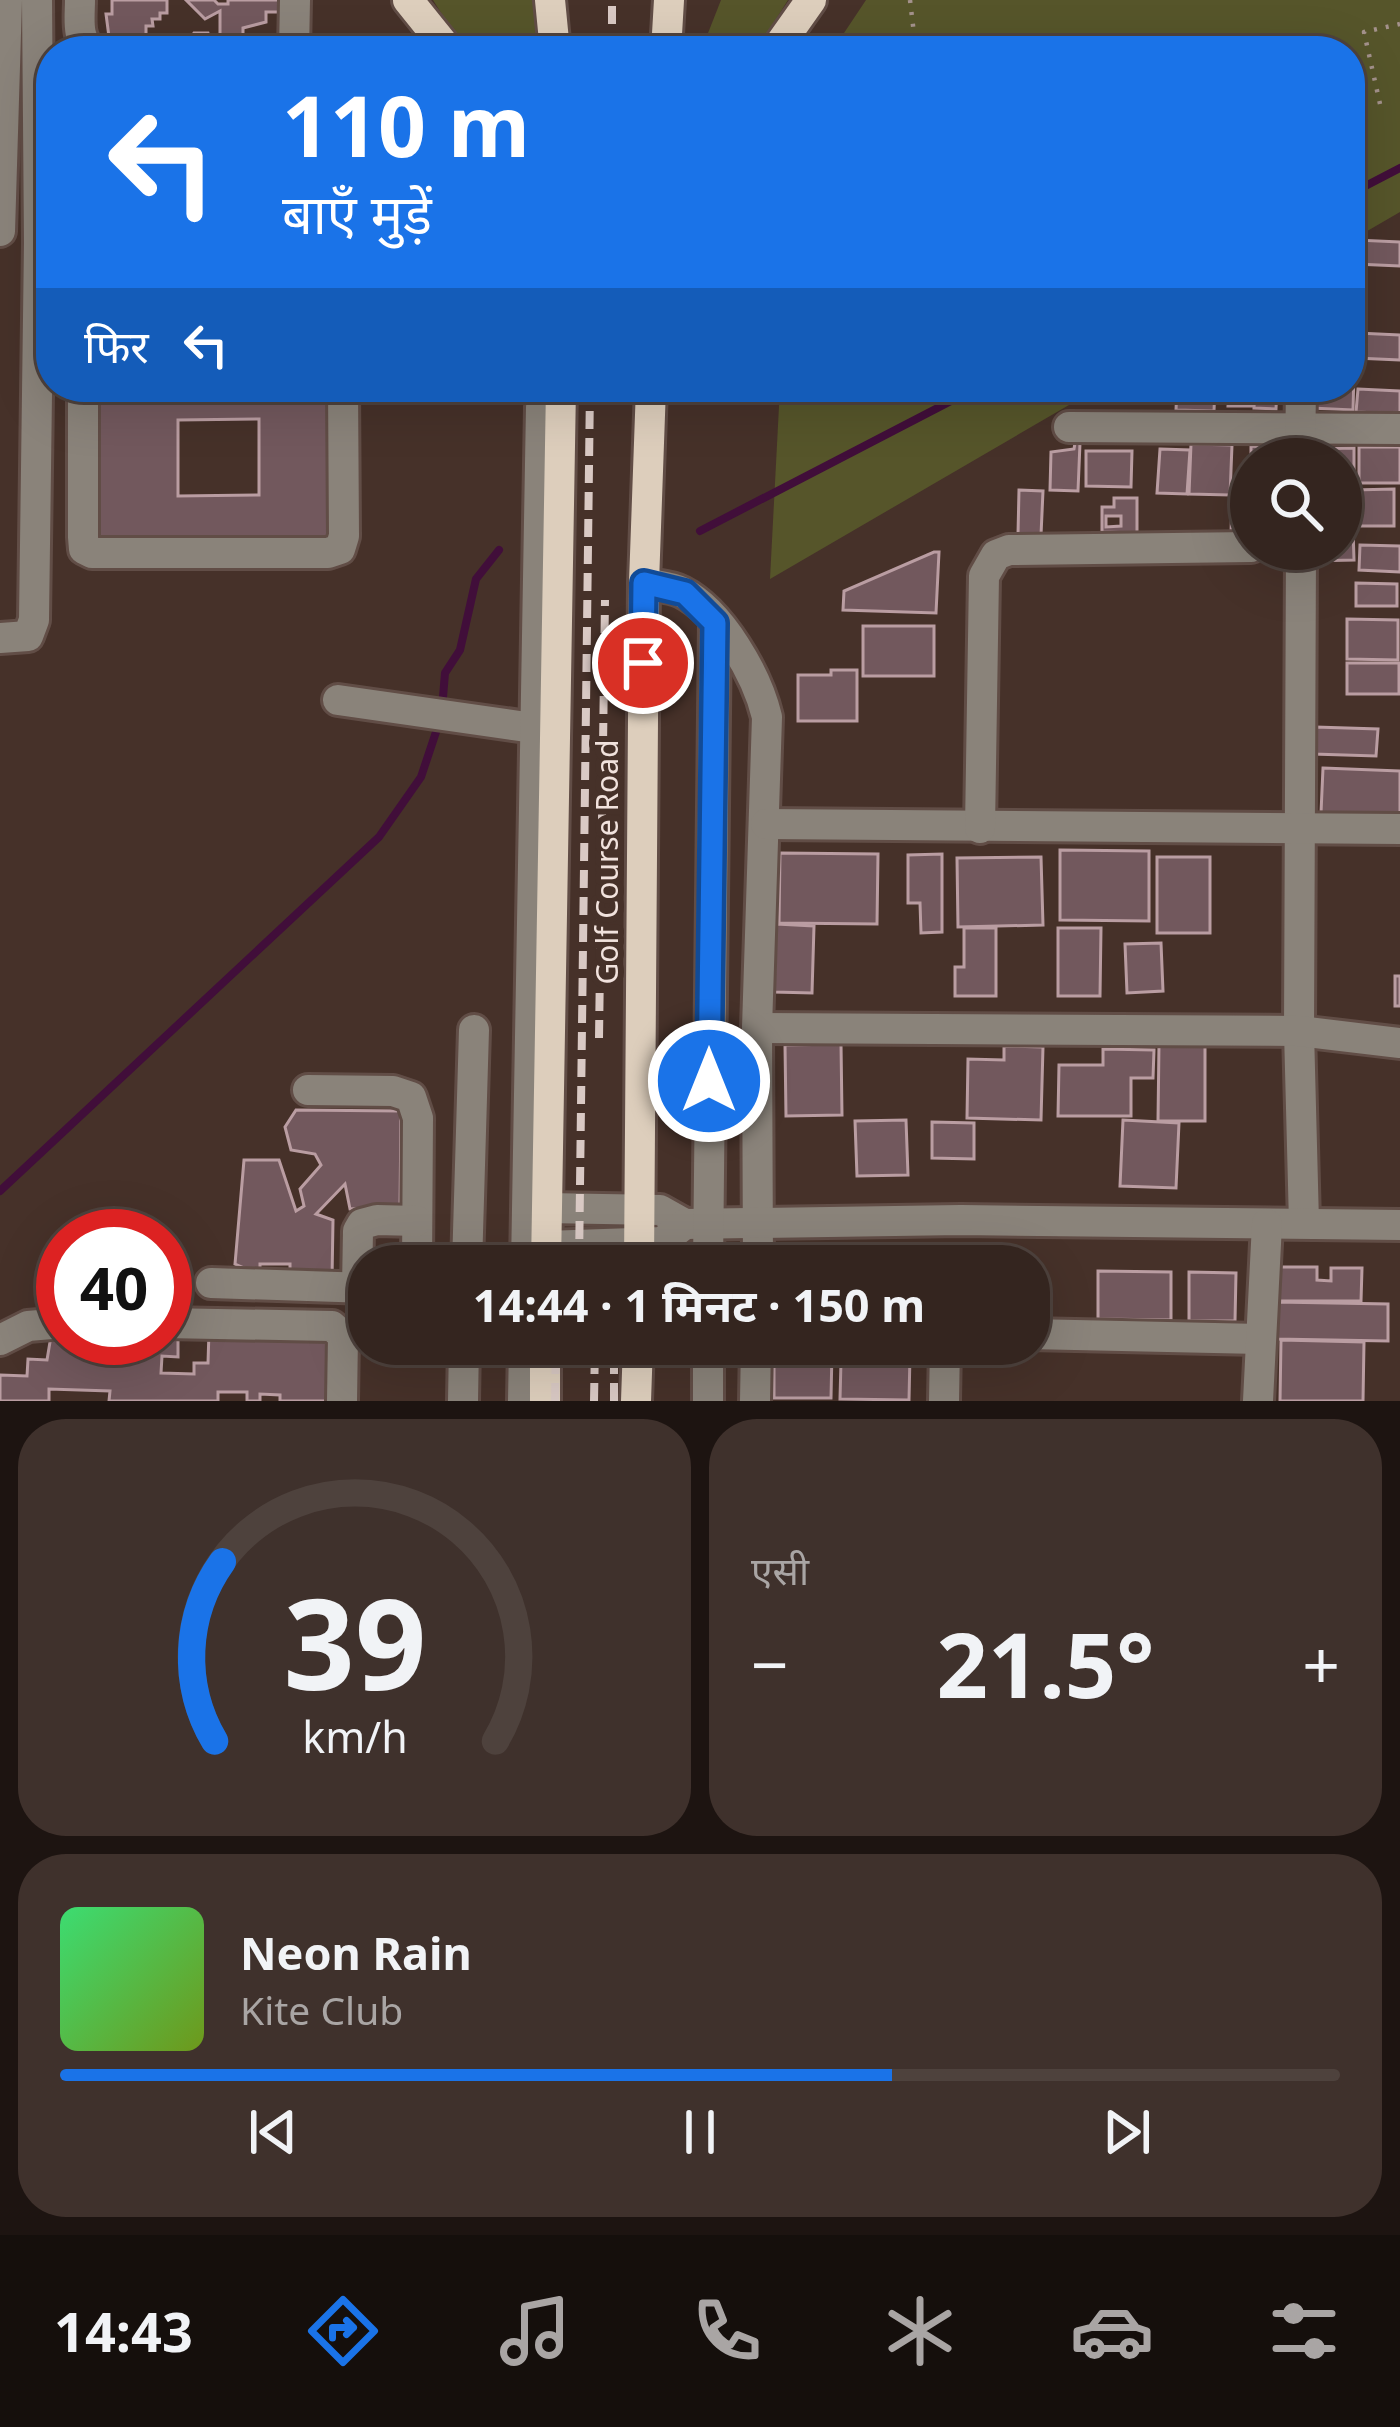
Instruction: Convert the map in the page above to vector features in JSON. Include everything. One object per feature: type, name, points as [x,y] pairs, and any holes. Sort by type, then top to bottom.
[{"type":"main road","points":[[408,0],[437,36]]},
{"type":"main road","points":[[550,0],[554,36]]},
{"type":"main road","points":[[667,36],[669,0]]},
{"type":"main road","points":[[786,36],[811,0]]},
{"type":"main road","name":"Golf Course Road","points":[[541,1245],[546,1208],[545,730],[560,402]]},
{"type":"main road","name":"Golf Course Road","points":[[640,1245],[644,583],[651,402]]},
{"type":"main road","points":[[545,1365],[545,1401]]},
{"type":"main road","points":[[636,1401],[637,1365]]},
{"type":"street","points":[[0,231],[7,0]]},
{"type":"street","points":[[37,0],[38,36]]},
{"type":"street","points":[[80,0],[81,36]]},
{"type":"street","points":[[294,36],[295,0]]},
{"type":"street","points":[[0,638],[22,638],[32,630],[37,402]]},
{"type":"street","points":[[82,402],[84,549],[92,553],[328,553],[340,549],[344,536],[343,402]]},
{"type":"street","points":[[539,1245],[544,402]]},
{"type":"street","points":[[1300,438],[1301,402]]},
{"type":"street","points":[[1069,427],[1400,429]]},
{"type":"street","points":[[34,452],[80,452]]},
{"type":"street","points":[[980,828],[984,576],[996,555],[1009,550],[1230,548]]},
{"type":"street","points":[[1301,570],[1304,1223]]},
{"type":"street","points":[[644,583],[685,593],[715,623],[742,655],[767,717],[757,1028],[758,1245]]},
{"type":"street","points":[[702,1245],[696,1224],[715,623]]},
{"type":"street","points":[[338,700],[545,730]]},
{"type":"street","points":[[766,824],[1400,830]]},
{"type":"street","points":[[757,1028],[1300,1031],[1400,1042]]},
{"type":"street","points":[[467,1245],[474,1030]]},
{"type":"street","points":[[308,1090],[393,1091],[411,1097],[418,1118],[417,1245]]},
{"type":"street","points":[[546,1208],[660,1210],[696,1224]]},
{"type":"street","points":[[359,1245],[362,1224],[417,1220]]},
{"type":"street","points":[[656,1245],[696,1224],[759,1220],[1400,1225]]},
{"type":"street","points":[[1258,1401],[1268,1224]]},
{"type":"street","points":[[211,1282],[348,1287]]},
{"type":"street","points":[[192,1323],[332,1326],[343,1336],[342,1401]]},
{"type":"street","points":[[0,1340],[36,1325]]},
{"type":"street","points":[[1050,1334],[1260,1339]]},
{"type":"street","points":[[463,1401],[464,1365]]},
{"type":"street","points":[[523,1401],[524,1365]]},
{"type":"street","points":[[708,1365],[708,1401]]},
{"type":"street","points":[[755,1401],[756,1365]]},
{"type":"street","points":[[944,1401],[945,1365]]},
{"type":"path","points":[[910,0],[914,36]]},
{"type":"path","points":[[1365,36],[1364,32],[1400,24]]},
{"type":"path","points":[[1365,37],[1379,104]]},
{"type":"shaded area","points":[[433,0],[539,0],[545,36],[456,36]]},
{"type":"shaded area","points":[[721,0],[788,0],[765,36],[707,36]]},
{"type":"shaded area","points":[[866,0],[1400,0],[1400,212],[1365,232],[1365,36],[842,36]]},
{"type":"shaded area","points":[[779,402],[1074,402],[770,579]]},
{"type":"building","points":[[112,0],[167,0],[167,13],[152,19],[146,36],[109,36],[106,14],[112,14]]},
{"type":"building","points":[[186,0],[228,4],[228,0],[284,0],[285,12],[266,12],[266,22],[243,28],[243,36],[220,36],[220,11],[205,19]]},
{"type":"building","points":[[1365,240],[1400,242],[1400,266],[1365,264]]},
{"type":"building","points":[[1365,333],[1400,335],[1400,360],[1365,358]]},
{"type":"building","points":[[1365,389],[1400,391],[1400,414],[1356,412],[1357,402],[1365,402]]},
{"type":"building","points":[[94,402],[332,402],[337,545],[91,546]],"holes":[[[259,419],[259,495],[178,496],[178,420]]]},
{"type":"building","points":[[1176,402],[1214,402],[1214,411],[1176,410]]},
{"type":"building","points":[[1228,402],[1253,402],[1253,406],[1228,406]]},
{"type":"building","points":[[1254,402],[1276,402],[1276,409],[1254,408]]},
{"type":"building","points":[[1311,402],[1353,402],[1353,410],[1311,408]]},
{"type":"building","points":[[1080,443],[1078,491],[1050,490],[1051,452],[1074,449]]},
{"type":"building","points":[[1191,444],[1230,445],[1230,495],[1189,494]]},
{"type":"building","points":[[1362,447],[1400,447],[1400,483],[1362,483]]},
{"type":"building","points":[[1160,449],[1190,450],[1187,494],[1157,493]]},
{"type":"building","points":[[1086,451],[1132,451],[1131,487],[1086,486]]},
{"type":"building","points":[[1394,489],[1394,526],[1362,526],[1362,490]]},
{"type":"building","points":[[1019,490],[1043,491],[1041,535],[1018,534]]},
{"type":"building","points":[[1114,498],[1137,498],[1137,533],[1102,532],[1102,507],[1114,507]],"holes":[[[1106,516],[1121,516],[1121,526],[1106,527]]]},
{"type":"building","points":[[1362,545],[1400,546],[1400,572],[1359,570]]},
{"type":"building","points":[[939,552],[936,613],[843,610],[844,591]]},
{"type":"building","points":[[1356,583],[1397,584],[1397,606],[1356,606]]},
{"type":"building","points":[[1347,619],[1398,620],[1398,660],[1347,659]]},
{"type":"building","points":[[863,626],[934,626],[934,676],[863,676]]},
{"type":"building","points":[[1347,663],[1399,663],[1399,694],[1347,694]]},
{"type":"building","points":[[831,670],[857,670],[857,721],[798,721],[798,675],[831,675]]},
{"type":"building","points":[[1315,727],[1378,729],[1376,756],[1313,754]]},
{"type":"building","points":[[1323,768],[1400,771],[1400,816],[1321,813]]},
{"type":"building","points":[[1060,850],[1149,851],[1149,921],[1060,920]]},
{"type":"building","points":[[780,853],[878,854],[877,924],[779,923]]},
{"type":"building","points":[[942,854],[942,932],[921,933],[920,903],[908,903],[908,855]]},
{"type":"building","points":[[1041,857],[1043,925],[958,927],[957,858]]},
{"type":"building","points":[[1157,857],[1210,857],[1210,933],[1157,933]]},
{"type":"building","points":[[776,924],[814,926],[812,993],[774,992]]},
{"type":"building","points":[[964,928],[996,928],[996,996],[955,996],[955,967],[964,967]]},
{"type":"building","points":[[1058,928],[1101,928],[1100,996],[1058,996]]},
{"type":"building","points":[[1161,943],[1163,991],[1127,993],[1125,944]]},
{"type":"building","points":[[1395,976],[1400,976],[1400,1006],[1395,1006]]},
{"type":"building","points":[[841,1044],[842,1115],[786,1116],[785,1045]]},
{"type":"building","points":[[1159,1044],[1205,1044],[1205,1121],[1158,1121]]},
{"type":"building","points":[[1004,1046],[1043,1047],[1041,1120],[967,1118],[968,1059],[1004,1060]]},
{"type":"building","points":[[1103,1049],[1154,1050],[1153,1078],[1131,1078],[1131,1116],[1058,1116],[1059,1065],[1103,1065]]},
{"type":"building","points":[[296,1110],[401,1111],[400,1206],[350,1209],[345,1184],[316,1214],[333,1220],[332,1280],[290,1279],[290,1264],[260,1264],[260,1275],[235,1264],[244,1160],[279,1160],[296,1211],[304,1206],[300,1189],[321,1165],[315,1154],[291,1150],[285,1127]]},
{"type":"building","points":[[906,1120],[908,1175],[857,1176],[855,1121]]},
{"type":"building","points":[[1123,1120],[1179,1123],[1176,1188],[1120,1186]]},
{"type":"building","points":[[932,1122],[974,1123],[974,1159],[932,1158]]},
{"type":"building","points":[[1279,1267],[1317,1267],[1317,1280],[1331,1281],[1331,1268],[1362,1268],[1361,1301],[1278,1301]]},
{"type":"building","points":[[1098,1271],[1171,1272],[1171,1320],[1098,1319]]},
{"type":"building","points":[[1189,1272],[1236,1273],[1235,1321],[1189,1321]]},
{"type":"building","points":[[1276,1302],[1388,1304],[1388,1341],[1275,1339]]},
{"type":"building","points":[[209,1331],[337,1335],[335,1401],[280,1401],[280,1395],[260,1394],[260,1401],[247,1401],[247,1392],[218,1392],[218,1401],[109,1401],[110,1391],[49,1389],[49,1401],[0,1401],[0,1375],[27,1376],[28,1359],[36,1359],[36,1365],[161,1365],[161,1373],[194,1374],[194,1363],[208,1363]]},
{"type":"building","points":[[1281,1340],[1364,1342],[1363,1401],[1280,1401]]},
{"type":"building","points":[[774,1365],[832,1365],[831,1398],[774,1398]]},
{"type":"building","points":[[841,1365],[910,1365],[909,1400],[840,1399]]},
{"type":"waterway","points":[[1365,186],[1400,168]]},
{"type":"waterway","points":[[700,531],[949,402]]},
{"type":"waterway","points":[[442,709],[445,673],[460,650],[476,579],[499,550]]},
{"type":"waterway","points":[[0,1191],[379,837],[421,777],[439,723]]},
{"type":"railway","points":[[612,0],[612,36]]},
{"type":"railway","points":[[579,1245],[590,402]]},
{"type":"railway","points":[[599,1038],[605,600]]},
{"type":"railway","points":[[555,1401],[556,1365]]},
{"type":"railway","points":[[594,1401],[595,1365]]},
{"type":"railway","points":[[614,1365],[614,1401]]},
{"type":"route","points":[[643,663],[644,583],[685,593],[715,623],[709,1081]]}]
